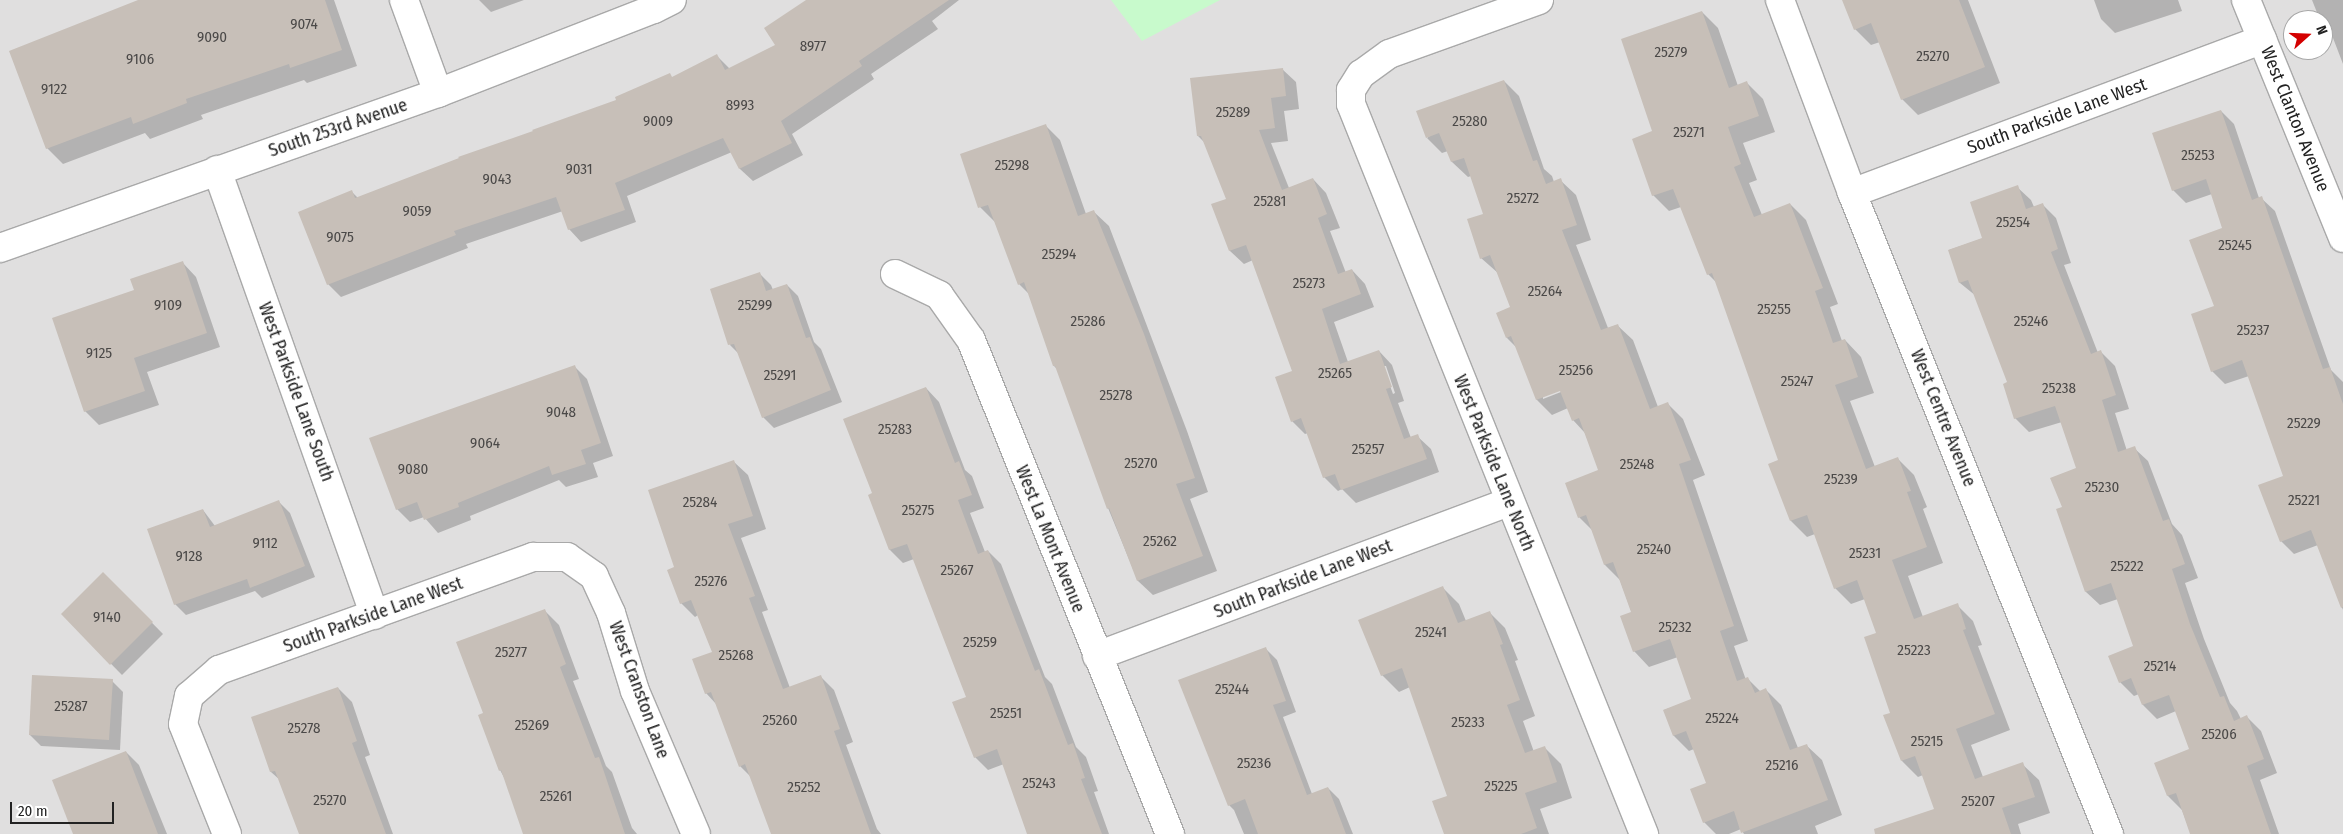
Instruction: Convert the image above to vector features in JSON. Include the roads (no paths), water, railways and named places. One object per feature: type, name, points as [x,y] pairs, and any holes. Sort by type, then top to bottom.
[{"type":"street","points":[[404,0],[438,93]]},
{"type":"street","name":"South 253rd Avenue","points":[[0,248],[438,93],[654,9],[672,0]]},
{"type":"street","name":"West Parkside Lane North","points":[[1539,0],[1390,54],[1360,74],[1351,90],[1351,104],[1509,502],[1644,834]]},
{"type":"street","name":"West Centre Avenue","points":[[1780,0],[1852,193],[2043,664],[2109,834]]},
{"type":"street","name":"West Clanton Avenue","points":[[2246,0],[2343,238]]},
{"type":"street","name":"South Parkside Lane West","points":[[1852,193],[2262,40]]},
{"type":"street","name":"West Parkside Lane South","points":[[217,170],[375,614]]},
{"type":"street","name":"West La Mont Avenue","points":[[895,274],[939,295],[971,340],[1170,834]]},
{"type":"street","name":"South Parkside Lane West","points":[[1098,656],[1509,502]]},
{"type":"street","name":"South Parkside Lane West","points":[[227,834],[184,724],[189,696],[219,670],[533,557],[567,557]]},
{"type":"street","name":"West Cranston Lane","points":[[567,557],[594,576],[610,613],[635,691],[696,834]]}]
